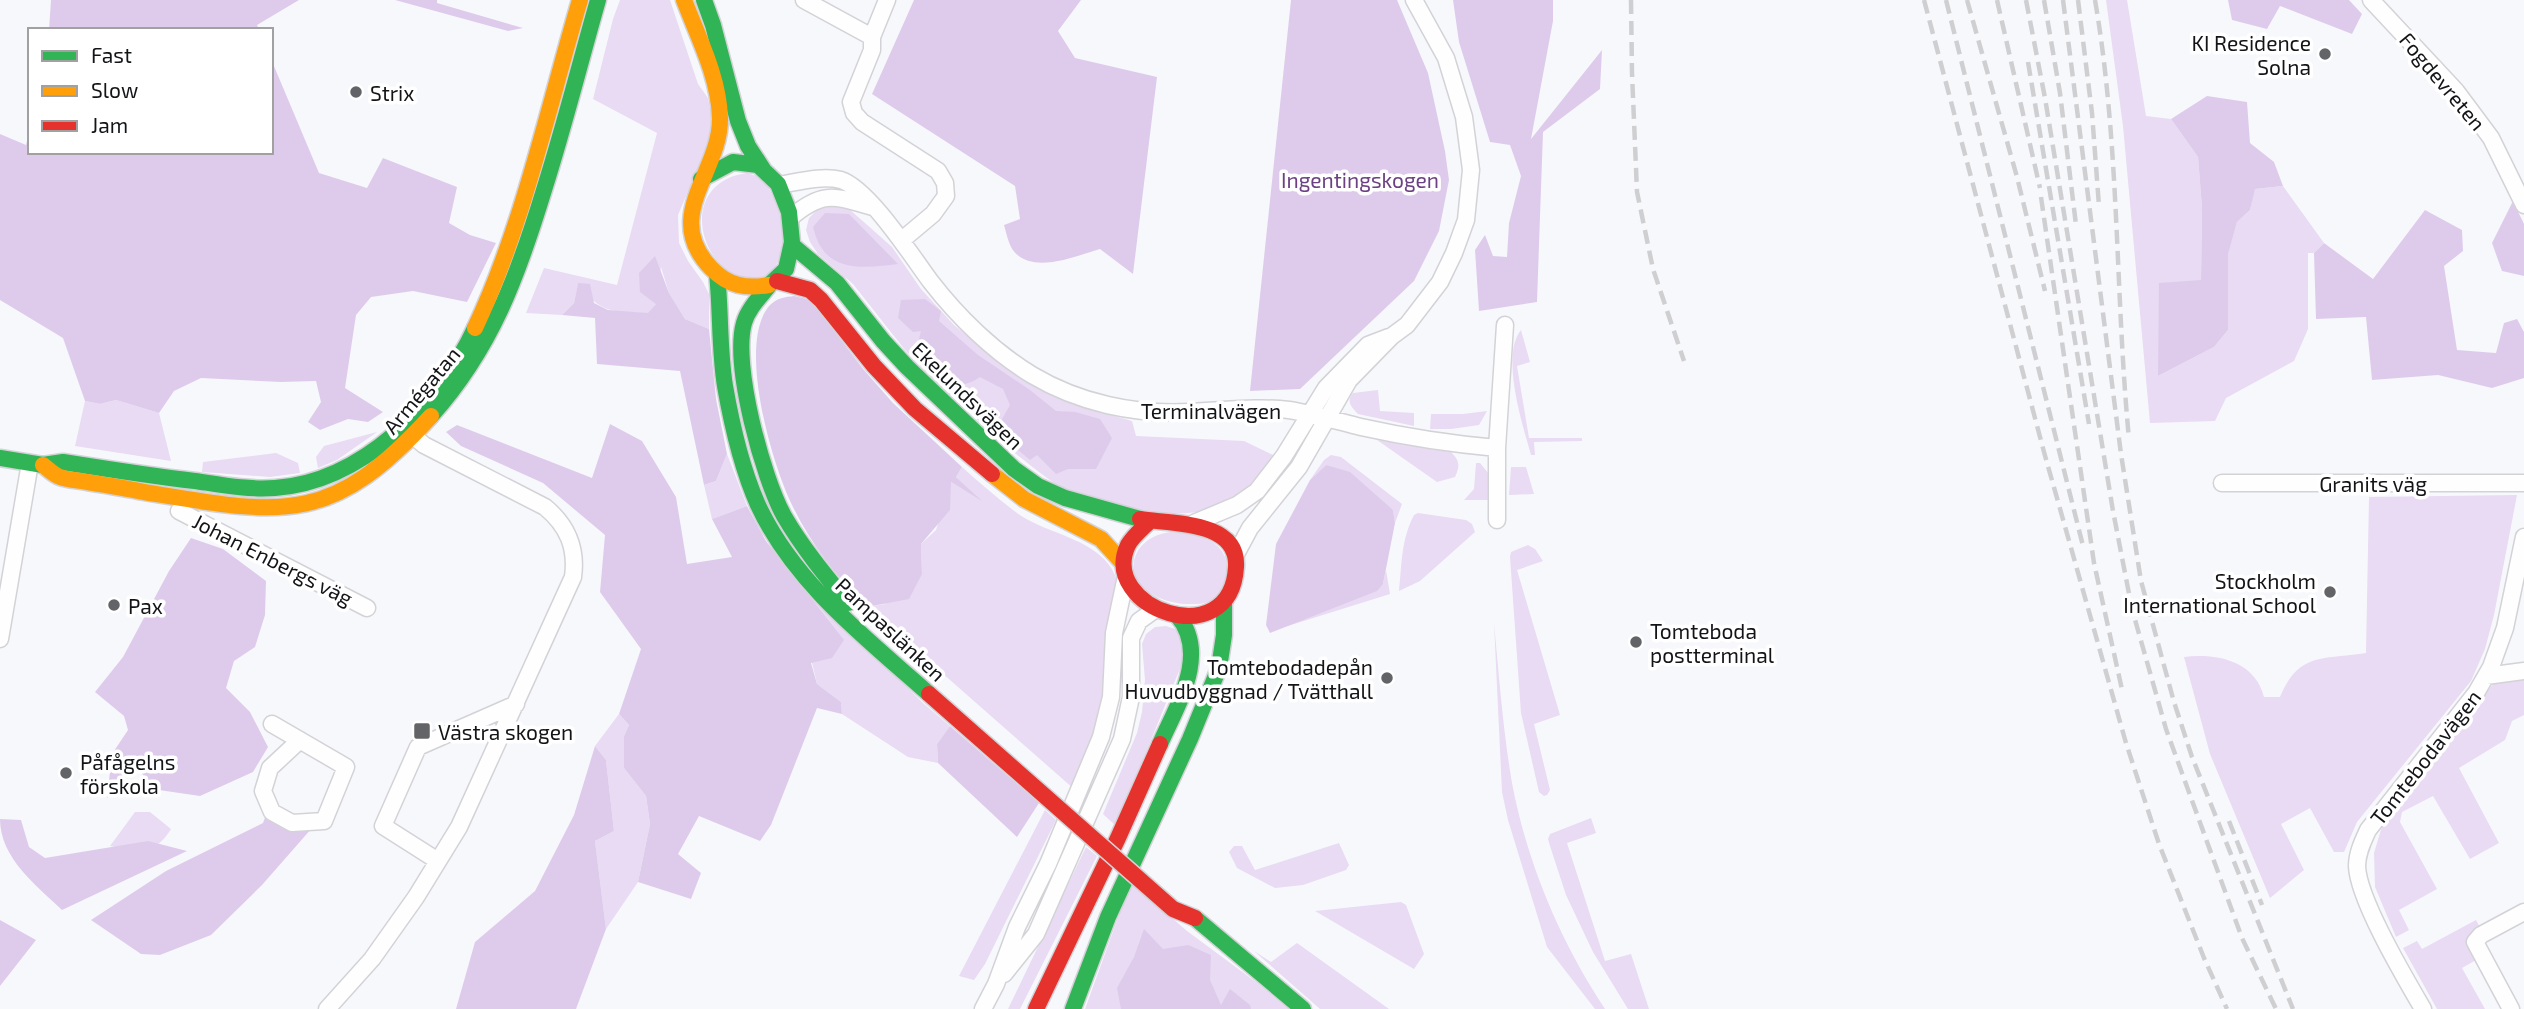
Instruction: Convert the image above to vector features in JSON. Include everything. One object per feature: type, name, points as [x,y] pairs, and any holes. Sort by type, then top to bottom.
[{"type":"main road","name":"Armégatan","points":[[425,413],[460,355],[485,306],[521,204],[579,0]]},
{"type":"main road","points":[[684,0],[718,99],[720,121],[713,152],[691,209],[691,230],[701,254],[717,274]]},
{"type":"main road","points":[[704,0],[738,121],[748,146],[764,170],[779,185],[787,200],[793,232],[791,258],[773,284]]},
{"type":"main road","name":"Armégatan","points":[[0,458],[36,464],[59,477],[180,498],[264,508],[297,507],[326,498],[384,465],[406,431],[475,359],[503,309],[525,253],[555,158],[598,4]]},
{"type":"main road","points":[[701,179],[722,163],[733,160],[754,164],[764,170]]},
{"type":"main road","name":"Ekelundsvägen","points":[[792,245],[836,283],[882,340],[931,394],[1034,484],[1083,505],[1150,521]]},
{"type":"main road","name":"Ekelundsvägen","points":[[717,274],[732,285],[742,288],[773,284],[810,290],[874,366],[915,409],[1024,499],[1101,539],[1123,563]]},
{"type":"main road","name":"Pampaslänken","points":[[717,274],[724,383],[743,464],[759,508],[787,553],[816,588],[933,690],[1173,908],[1195,918],[1303,1009]]},
{"type":"main road","name":"Pampaslänken","points":[[773,284],[750,310],[744,323],[742,339],[762,457],[777,502],[797,536],[853,609],[933,690]]},
{"type":"main road","points":[[1073,1009],[1108,917],[1190,739],[1219,668],[1224,635],[1224,604],[1234,583],[1235,556],[1219,535],[1194,523],[1150,521],[1136,531],[1126,550],[1123,563],[1125,581],[1138,597],[1156,609],[1177,615],[1211,611],[1224,604]]},
{"type":"main road","points":[[1035,1009],[1156,755],[1187,679],[1192,642],[1190,631],[1177,615]]},
{"type":"street","points":[[804,0],[872,37]]},
{"type":"street","points":[[887,0],[872,37],[872,50],[851,102],[854,113],[862,122],[939,171],[945,183],[946,196],[942,204],[902,240]]},
{"type":"street","points":[[1235,556],[1250,528],[1299,467],[1349,380],[1392,336],[1407,325],[1440,282],[1462,231],[1470,194],[1469,142],[1464,117],[1446,58],[1414,0]]},
{"type":"street","name":"Fogdevreten","points":[[2371,0],[2447,81],[2477,119],[2491,138],[2524,205]]},
{"type":"street","name":"Terminalvägen","points":[[779,185],[821,178],[842,180],[858,189],[902,240],[932,283],[967,322],[1031,375],[1059,389],[1102,404],[1135,411],[1163,413],[1262,409],[1310,414],[1417,437],[1497,448]]},
{"type":"street","points":[[790,218],[806,205],[823,197],[836,197],[873,207]]},
{"type":"street","points":[[1497,520],[1497,448],[1505,325]]},
{"type":"street","points":[[1194,523],[1237,505],[1257,491],[1283,456],[1326,388],[1368,345],[1392,336]]},
{"type":"street","points":[[327,1009],[372,959],[459,827],[573,577],[574,550],[561,523],[545,507],[406,431]]},
{"type":"street","points":[[0,639],[36,464]]},
{"type":"street","name":"Granits väg","points":[[2221,483],[2524,483]]},
{"type":"street","name":"Johan Enbergs väg","points":[[178,511],[367,608]]},
{"type":"street","name":"Tomtebodavägen","points":[[2423,1009],[2374,917],[2358,878],[2359,851],[2368,830],[2476,693],[2486,676],[2499,648],[2524,537]]},
{"type":"street","points":[[983,1009],[996,984],[1017,927],[1048,864],[1108,718],[1114,668],[1114,633],[1125,581]]},
{"type":"street","points":[[996,984],[1036,934],[1108,772],[1122,739],[1129,708],[1131,638],[1139,621],[1156,609]]},
{"type":"street","points":[[2486,676],[2524,671]]},
{"type":"street","points":[[438,860],[383,826],[415,742],[516,704]]},
{"type":"street","points":[[272,724],[300,740],[346,767],[324,821],[292,823],[272,812],[263,791],[270,768],[300,740]]},
{"type":"street","points":[[2511,1009],[2474,942],[2481,935],[2524,912]]},
{"type":"shaded area","points":[[620,0],[670,0],[698,84],[708,98],[712,119],[710,140],[678,215],[679,243],[709,294],[709,329],[685,319],[669,293],[661,267],[656,304],[648,314],[616,311],[601,306],[578,284],[574,303],[562,315],[526,313],[544,268],[617,285],[657,133],[593,99]]},
{"type":"shaded area","points":[[2106,0],[2127,0],[2146,116],[2171,119],[2198,157],[2202,208],[2201,280],[2158,376],[2214,347],[2228,330],[2227,254],[2237,222],[2250,210],[2254,189],[2283,186],[2324,243],[2314,253],[2308,253],[2308,329],[2294,361],[2226,398],[2215,421],[2150,423],[2123,126]]},
{"type":"shaded area","points":[[747,173],[763,178],[768,186],[779,213],[783,242],[781,255],[769,277],[744,281],[717,261],[704,233],[702,219],[709,194],[718,184]]},
{"type":"shaded area","points":[[830,206],[849,209],[865,223],[892,247],[921,289],[954,325],[1035,387],[1072,404],[1132,421],[1136,436],[1244,441],[1275,456],[1245,494],[1229,504],[1209,510],[1187,513],[1140,511],[1097,502],[1062,488],[987,430],[974,416],[966,400],[948,394],[905,350],[853,284],[818,254],[806,230],[809,218],[817,210]]},
{"type":"shaded area","points":[[1521,330],[1530,362],[1517,366],[1529,438],[1582,438],[1582,441],[1534,442],[1535,455],[1531,455],[1513,373],[1515,342]]},
{"type":"shaded area","points":[[1378,390],[1380,411],[1414,413],[1414,426],[1358,414],[1351,406],[1353,393]]},
{"type":"shaded area","points":[[116,400],[159,413],[171,461],[75,446],[85,401],[100,404]]},
{"type":"shaded area","points":[[1487,411],[1479,425],[1430,429],[1431,414]]},
{"type":"shaded area","points":[[377,432],[337,460],[318,468],[316,457],[324,446]]},
{"type":"shaded area","points":[[1377,440],[1451,452],[1456,458],[1458,470],[1455,477],[1437,482]]},
{"type":"shaded area","points":[[276,453],[298,463],[300,473],[270,477],[202,472],[203,462]]},
{"type":"shaded area","points":[[727,454],[747,506],[712,519],[704,485],[716,481]]},
{"type":"shaded area","points":[[1331,455],[1341,457],[1402,504],[1395,523],[1393,510],[1326,465],[1310,480],[1324,460]]},
{"type":"shaded area","points":[[1476,463],[1480,463],[1493,479],[1494,500],[1464,500],[1474,489]]},
{"type":"shaded area","points":[[962,467],[1017,513],[1089,547],[1111,568],[1118,583],[1101,721],[1074,789],[867,607],[885,604],[922,574],[921,544],[936,530],[951,482],[978,498],[956,477]]},
{"type":"shaded area","points":[[1511,467],[1526,467],[1534,494],[1509,495]]},
{"type":"shaded area","points":[[2517,495],[2494,615],[2485,649],[2471,681],[2357,822],[2344,852],[2334,852],[2310,808],[2281,824],[2304,870],[2270,898],[2210,754],[2184,657],[2209,656],[2233,662],[2252,675],[2264,697],[2280,697],[2287,682],[2304,665],[2314,660],[2366,653],[2369,497]]},
{"type":"shaded area","points":[[1418,513],[1466,520],[1472,524],[1475,532],[1420,581],[1399,591],[1404,543],[1414,515]]},
{"type":"shaded area","points":[[1171,532],[1202,537],[1216,544],[1221,550],[1226,560],[1228,585],[1214,599],[1199,604],[1171,602],[1149,593],[1138,582],[1134,567],[1142,545],[1155,536]]},
{"type":"shaded area","points":[[1528,545],[1535,549],[1543,561],[1517,570],[1560,715],[1534,724],[1550,790],[1544,796],[1539,792],[1521,713],[1510,557],[1511,552]]},
{"type":"shaded area","points":[[1386,570],[1390,594],[1278,629],[1383,584]]},
{"type":"shaded area","points":[[791,573],[923,703],[950,726],[937,744],[938,763],[908,757],[842,714],[841,702],[817,684]]},
{"type":"shaded area","points":[[1494,623],[1509,763],[1518,813],[1547,900],[1574,956],[1605,1009],[1595,1009],[1547,947],[1508,820],[1502,792]]},
{"type":"shaded area","points":[[1166,626],[1178,630],[1188,649],[1116,826],[1103,814],[1137,733],[1142,712],[1145,680],[1142,644],[1146,634],[1155,627]]},
{"type":"shaded area","points":[[2524,679],[2524,715],[2512,721],[2505,740],[2459,768],[2499,843],[2470,859],[2433,796],[2402,812],[2400,822],[2437,889],[2399,910],[2409,930],[2396,937],[2375,887],[2374,853],[2383,823],[2493,684]]},
{"type":"shaded area","points":[[619,714],[629,725],[624,736],[624,768],[646,796],[650,824],[638,882],[606,929],[595,841],[614,831],[606,760],[595,746]]},
{"type":"shaded area","points":[[1045,810],[1056,820],[985,964],[974,980],[959,976]]},
{"type":"shaded area","points":[[135,812],[150,812],[171,829],[158,844],[145,850],[110,846]]},
{"type":"shaded area","points":[[1591,818],[1596,833],[1567,843],[1605,961],[1631,954],[1649,1009],[1628,1009],[1593,952],[1566,895],[1550,846],[1550,834]]},
{"type":"shaded area","points":[[1339,843],[1349,865],[1346,870],[1303,885],[1275,888],[1237,868],[1229,852],[1234,846],[1242,846],[1255,870]]},
{"type":"shaded area","points":[[1086,847],[1097,856],[1020,1009],[1008,1009]]},
{"type":"shaded area","points":[[1131,882],[1187,931],[1289,1009],[1085,1009]]},
{"type":"shaded area","points":[[1401,902],[1406,905],[1424,954],[1414,969],[1315,911]]},
{"type":"shaded area","points":[[2476,920],[2482,931],[2466,941],[2476,960],[2462,968],[2485,1009],[2437,1009],[2403,948],[2417,941],[2422,949]]},
{"type":"shaded area","points":[[1297,943],[1389,1009],[1320,1009],[1254,951],[1271,962]]},
{"type":"green space","points":[[51,0],[299,0],[257,25],[258,28],[49,28]]},
{"type":"green space","points":[[395,0],[437,0],[437,3],[523,28],[508,31]]},
{"type":"green space","points":[[914,0],[1081,0],[1058,31],[1075,58],[1157,77],[1133,274],[1100,249],[1053,262],[1040,263],[1019,256],[1011,247],[1004,225],[1020,219],[1015,186],[872,94]]},
{"type":"green space","name":"Ingentingskogen","points":[[1291,0],[1397,0],[1428,73],[1449,180],[1439,231],[1414,281],[1300,389],[1250,391]]},
{"type":"green space","points":[[1453,0],[1553,0],[1553,21],[1531,139],[1602,50],[1600,89],[1543,132],[1537,302],[1479,311],[1475,250],[1485,235],[1493,256],[1507,257],[1509,223],[1521,176],[1510,145],[1490,142],[1459,42]]},
{"type":"green space","points":[[2228,0],[2349,0],[2362,14],[2352,34],[2280,6],[2267,29],[2232,20]]},
{"type":"green space","points":[[273,64],[319,173],[367,188],[383,158],[457,187],[449,223],[470,235],[496,243],[467,302],[413,291],[371,297],[356,315],[345,388],[383,412],[368,422],[348,419],[320,430],[308,422],[321,402],[316,381],[201,378],[174,391],[159,413],[116,400],[100,404],[85,401],[63,338],[0,300],[0,134],[26,145],[28,136],[28,154],[273,154]]},
{"type":"green space","points":[[2207,96],[2247,102],[2250,143],[2274,162],[2283,186],[2255,189],[2250,210],[2237,222],[2228,254],[2228,330],[2214,347],[2158,376],[2159,283],[2201,280],[2202,208],[2198,157],[2171,119]]},
{"type":"green space","points":[[2513,201],[2524,224],[2524,276],[2502,271],[2492,243]]},
{"type":"green space","points":[[2425,210],[2462,230],[2463,251],[2444,266],[2457,350],[2496,353],[2504,323],[2517,319],[2524,332],[2524,378],[2492,388],[2438,375],[2372,380],[2366,317],[2316,319],[2314,253],[2324,243],[2373,279]]},
{"type":"green space","points":[[825,213],[849,214],[898,264],[856,266],[836,261],[818,243],[813,227]]},
{"type":"green space","points":[[655,256],[669,293],[685,319],[709,329],[716,399],[727,454],[716,481],[704,485],[680,371],[597,364],[595,318],[562,315],[574,303],[578,283],[590,284],[594,303],[608,310],[648,313],[656,304],[640,292],[639,273]]},
{"type":"green space","points":[[794,296],[807,299],[818,310],[893,403],[962,467],[956,477],[982,501],[951,482],[950,510],[921,544],[922,574],[909,599],[867,607],[816,547],[784,486],[775,462],[761,404],[756,346],[760,323],[770,305],[778,299]]},
{"type":"green space","points":[[925,299],[941,311],[939,321],[978,355],[1056,411],[1075,412],[1100,419],[1112,438],[1096,469],[1068,469],[1056,474],[1037,455],[1030,460],[1011,444],[998,426],[1010,405],[1003,389],[980,377],[960,385],[943,379],[936,373],[917,347],[921,331],[913,332],[898,318],[901,300]]},
{"type":"green space","points":[[610,424],[642,441],[676,497],[687,564],[732,557],[712,519],[747,506],[766,541],[844,640],[832,658],[811,663],[817,684],[841,702],[842,714],[817,708],[771,825],[760,841],[699,816],[678,854],[701,873],[691,899],[638,882],[650,824],[646,796],[624,768],[624,736],[629,725],[619,714],[641,649],[600,592],[605,535],[543,483],[461,446],[446,432],[457,425],[592,478]]},
{"type":"green space","points":[[1326,465],[1350,472],[1393,510],[1395,523],[1383,584],[1377,591],[1270,633],[1266,625],[1276,544],[1310,480]]},
{"type":"green space","points":[[191,538],[223,549],[266,581],[265,615],[255,647],[234,661],[226,688],[250,712],[268,747],[253,772],[200,796],[152,789],[136,764],[107,798],[112,754],[128,730],[124,716],[95,692],[123,657],[169,571]]},
{"type":"green space","points":[[950,726],[1039,803],[1017,837],[938,763],[937,744]]},
{"type":"green space","points":[[595,746],[606,760],[614,831],[595,841],[606,929],[576,1009],[456,1009],[475,942],[535,891],[574,815]]},
{"type":"green space","points":[[266,815],[282,828],[312,828],[262,885],[211,935],[160,955],[141,954],[91,920],[166,871],[263,823]]},
{"type":"green space","points":[[0,819],[21,820],[29,847],[45,858],[148,841],[187,851],[62,910],[21,870],[6,846]]},
{"type":"green space","points":[[0,920],[36,940],[0,986]]},
{"type":"green space","points":[[1144,929],[1163,949],[1188,945],[1211,955],[1210,980],[1221,1005],[1230,989],[1250,1005],[1251,1009],[1121,1009],[1117,988],[1134,957]]},
{"type":"railway","points":[[1631,0],[1637,192],[1653,269],[1684,361]]},
{"type":"railway","points":[[1924,0],[2044,452],[2126,743],[2159,844],[2227,1009]]},
{"type":"railway","points":[[1946,0],[2083,546]]},
{"type":"railway","points":[[1967,0],[2017,177],[2045,291]]},
{"type":"railway","points":[[1997,0],[2040,188]]},
{"type":"railway","points":[[2026,0],[2132,609],[2166,729],[2242,938],[2276,1009]]},
{"type":"railway","points":[[2044,0],[2060,93],[2076,225]]},
{"type":"railway","points":[[2063,0],[2121,454],[2141,581],[2192,757],[2293,1009]]},
{"type":"railway","points":[[2078,0],[2092,113],[2099,206]]},
{"type":"railway","points":[[2095,0],[2109,109],[2129,439]]},
{"type":"railway","points":[[2028,62],[2089,424]]},
{"type":"railway","points":[[2041,197],[2094,563],[2123,694]]},
{"type":"railway","points":[[2229,821],[2262,905]]},
{"type":"traffic: fast","points":[[431,416],[471,364],[513,281],[551,166],[598,0]]},
{"type":"traffic: fast","points":[[704,0],[738,121],[748,146],[763,169]]},
{"type":"traffic: fast","points":[[701,179],[733,162],[758,165],[778,184],[789,212],[792,242],[786,269],[769,285]]},
{"type":"traffic: fast","points":[[792,245],[837,283],[907,367],[1014,469],[1038,486],[1065,498],[1140,519]]},
{"type":"traffic: fast","points":[[717,274],[725,386],[738,446],[758,505],[791,560],[811,584],[833,608],[929,694]]},
{"type":"traffic: fast","points":[[768,287],[748,313],[741,342],[746,393],[759,449],[784,516],[806,550],[848,603]]},
{"type":"traffic: fast","points":[[0,458],[43,465],[63,462],[245,488],[275,488],[307,483],[338,471],[367,455],[394,434],[441,384],[475,328]]},
{"type":"traffic: fast","points":[[1073,1009],[1108,917],[1190,739],[1219,668],[1224,635],[1224,604]]},
{"type":"traffic: fast","points":[[1160,744],[1182,696],[1191,663],[1191,646],[1177,615]]},
{"type":"traffic: fast","points":[[1195,918],[1303,1009]]},
{"type":"traffic: slow","points":[[475,328],[521,208],[580,0]]},
{"type":"traffic: slow","points":[[684,0],[712,72],[720,118],[718,138],[692,212],[691,230],[697,249],[711,268],[724,279],[745,286],[769,285]]},
{"type":"traffic: slow","points":[[43,465],[66,479],[192,500],[269,507],[302,504],[332,495],[363,478],[395,452],[431,416]]},
{"type":"traffic: slow","points":[[992,474],[1024,499],[1101,539],[1123,563]]},
{"type":"traffic: jam","points":[[777,281],[810,290],[874,366],[915,409],[992,474]]},
{"type":"traffic: jam","points":[[1140,519],[1200,527],[1215,532],[1226,540],[1234,552],[1236,567],[1229,594],[1213,610],[1192,616],[1169,613],[1148,603],[1132,588],[1124,568],[1128,545],[1150,521]]},
{"type":"traffic: jam","points":[[929,694],[1173,909],[1195,918]]},
{"type":"traffic: jam","points":[[1036,1009],[1160,744]]},
{"type":"place","name":"KI Residence Solna","points":[[2325,54]]},
{"type":"place","name":"Strix","points":[[356,92]]},
{"type":"place","name":"Stockholm International School","points":[[2330,592]]},
{"type":"place","name":"Pax","points":[[114,605]]},
{"type":"place","name":"Tomteboda postterminal","points":[[1636,642]]},
{"type":"place","name":"Tomtebodadepån Huvudbyggnad / Tvätthall","points":[[1387,678]]},
{"type":"place","name":"Västra skogen","points":[[422,731]]},
{"type":"place","name":"Påfågelns förskola","points":[[66,773]]}]
